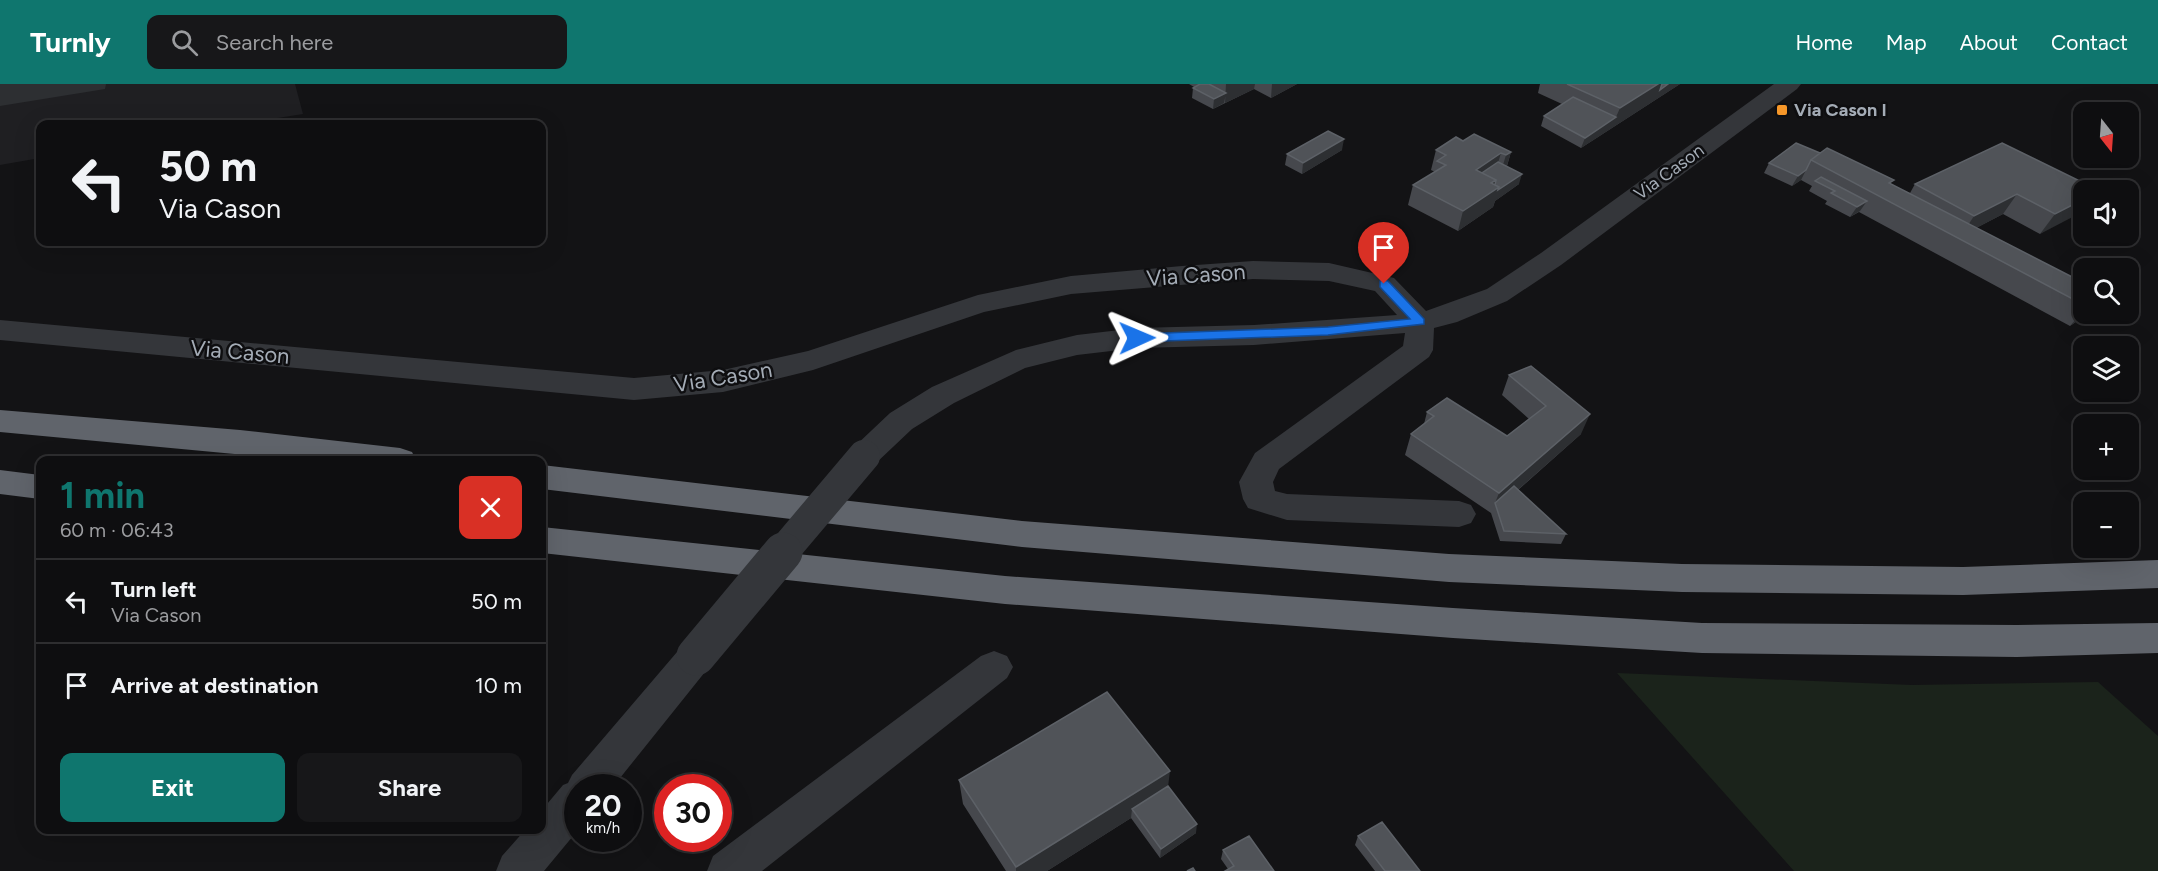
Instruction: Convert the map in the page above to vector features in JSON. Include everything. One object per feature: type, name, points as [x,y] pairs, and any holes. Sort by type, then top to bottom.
[{"type":"highway","points":[[0,421],[240,442],[364,456]]},
{"type":"highway","points":[[546,477],[1022,534],[1449,568],[1682,578],[1963,582],[2158,574]]},
{"type":"highway","points":[[0,482],[36,486]]},
{"type":"highway","points":[[546,540],[1005,590],[1453,623],[1702,638],[2006,641],[2158,638]]},
{"type":"street","name":"Via Cason","points":[[598,774],[864,456],[900,421],[943,395],[1016,360],[1077,345],[1137,338],[1328,331],[1420,322],[1447,315],[1497,295],[1551,259],[1789,84]]},
{"type":"street","name":"Via Cason","points":[[0,330],[634,389],[723,381],[813,360],[978,304],[1071,285],[1182,275],[1253,270],[1329,272],[1384,284],[1420,322]]},
{"type":"street","points":[[1420,322],[1418,351],[1267,461],[1256,482],[1260,499],[1287,507],[1459,514]]},
{"type":"street","points":[[728,871],[994,667]]},
{"type":"street","points":[[517,871],[564,815]]},
{"type":"shaded area","points":[[0,84],[295,84],[303,114],[265,120],[36,120],[36,159],[0,165]]},
{"type":"shaded area","points":[[1617,673],[1912,685],[2098,682],[2158,736],[2158,871],[1794,871]]},
{"type":"building","points":[[1200,84],[1209,84],[1226,93],[1214,99],[1193,88]]},
{"type":"building","points":[[1567,84],[1658,84],[1620,108]]},
{"type":"building","points":[[1573,97],[1616,117],[1585,138],[1544,116]]},
{"type":"building","points":[[1328,131],[1344,139],[1303,163],[1287,154]]},
{"type":"building","points":[[1474,134],[1511,152],[1506,155],[1501,153],[1476,170],[1496,180],[1491,183],[1499,187],[1463,211],[1413,185],[1446,165],[1437,161],[1446,155],[1436,150],[1456,137],[1463,141]]},
{"type":"building","points":[[1796,143],[1820,153],[1798,176],[1769,163]]},
{"type":"building","points":[[2002,143],[2078,180],[2073,180],[2073,205],[2055,214],[2017,194],[1974,216],[1915,184]]},
{"type":"building","points":[[1827,148],[1894,180],[1889,183],[2073,277],[2073,299],[1811,160]]},
{"type":"building","points":[[1498,162],[1522,174],[1498,190],[1499,187],[1495,185],[1496,180],[1482,173]]},
{"type":"building","points":[[1821,177],[1867,201],[1857,207],[1831,193],[1835,191],[1815,181]]},
{"type":"building","points":[[1531,366],[1590,414],[1499,493],[1411,434],[1434,416],[1427,412],[1447,398],[1507,436],[1546,406],[1509,375]]},
{"type":"building","points":[[1514,486],[1566,534],[1504,531],[1495,503]]},
{"type":"building","points":[[1107,692],[1170,771],[1016,867],[959,780]]},
{"type":"building","points":[[1168,786],[1197,824],[1161,849],[1132,809]]},
{"type":"building","points":[[1382,822],[1420,871],[1385,871],[1358,836]]},
{"type":"building","points":[[1249,836],[1274,871],[1225,871],[1234,866],[1223,850]]},
{"type":"place","name":"Via Cason I","points":[[1782,110]]},
{"type":"route","points":[[1137,338],[1328,331],[1420,322],[1384,284]]}]
